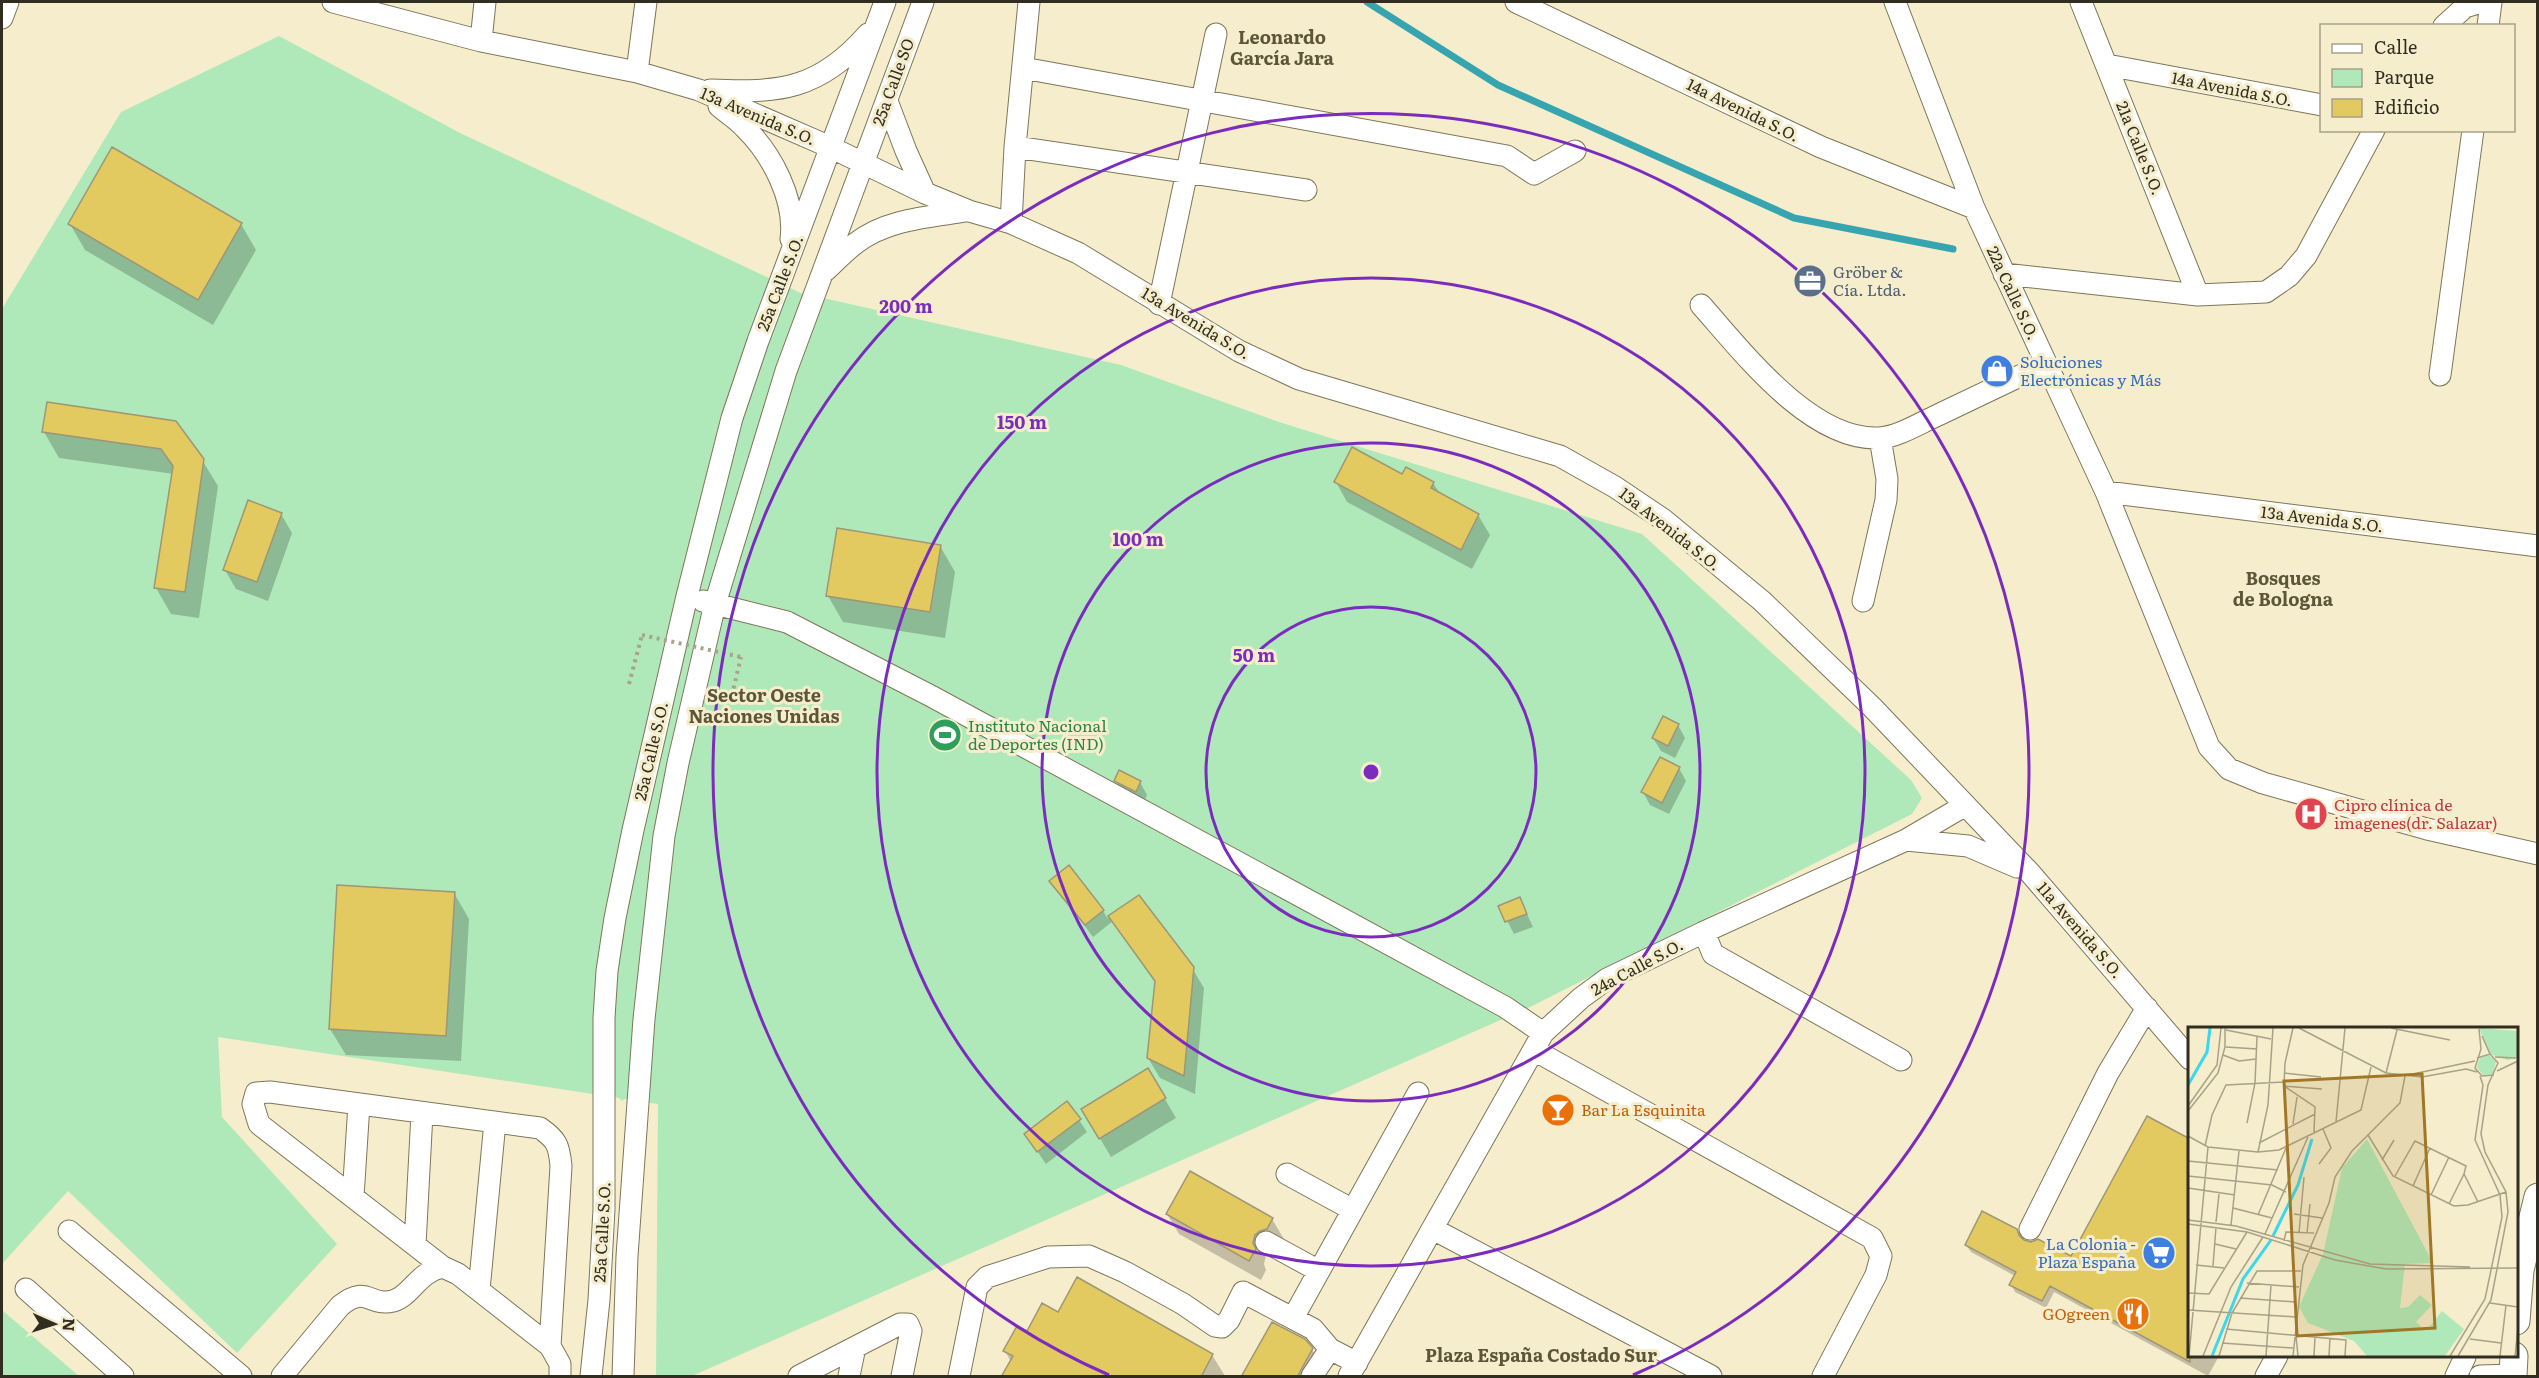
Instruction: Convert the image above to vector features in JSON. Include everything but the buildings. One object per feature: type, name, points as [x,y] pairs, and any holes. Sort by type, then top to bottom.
[{"type":"main road","points":[[2518,1304],[2520,1270],[2532,1207]]},
{"type":"street","points":[[2,18],[8,2]]},
{"type":"street","name":"13a Avenida S.O.","points":[[335,2],[481,40],[637,72],[699,90],[830,147],[925,193],[969,211],[1011,223],[1078,253],[1239,351],[1299,379],[1560,456],[1615,487],[1664,520],[1770,608],[1872,707],[1964,806]]},
{"type":"street","points":[[481,40],[486,2]]},
{"type":"street","points":[[637,72],[646,2]]},
{"type":"street","points":[[830,147],[885,2]]},
{"type":"street","name":"25a Calle SO","points":[[864,163],[923,2]]},
{"type":"street","points":[[1011,223],[1015,147],[1029,2]]},
{"type":"street","name":"14a Avenida S.O.","points":[[1516,2],[1821,147],[1974,208]]},
{"type":"street","name":"22a Calle S.O.","points":[[1895,2],[1974,208],[2106,492],[2209,747],[2229,769],[2263,783],[2427,829],[2538,854]]},
{"type":"street","name":"21a Calle S.O.","points":[[2081,2],[2198,295]]},
{"type":"street","points":[[2446,24],[2465,7],[2481,2]]},
{"type":"street","points":[[2488,24],[2491,2]]},
{"type":"street","points":[[699,90],[777,90],[806,82],[838,64],[876,25]]},
{"type":"street","points":[[1160,304],[1215,34]]},
{"type":"street","name":"14a Avenida S.O.","points":[[2107,65],[2320,105]]},
{"type":"street","points":[[1023,68],[1507,156],[1534,174],[1575,151]]},
{"type":"street","points":[[699,90],[745,128],[771,164],[787,196],[792,216],[789,259]]},
{"type":"street","points":[[887,101],[925,193]]},
{"type":"street","points":[[2004,274],[2198,295],[2266,291],[2289,276],[2306,256],[2373,132]]},
{"type":"street","points":[[2440,375],[2473,132]]},
{"type":"street","name":"25a Calle S.O.","points":[[591,1377],[599,1300],[604,1209],[604,1018],[607,971],[615,918],[687,596],[732,418],[830,147]]},
{"type":"street","points":[[1015,147],[1306,190]]},
{"type":"street","name":"25a Calle S.O.","points":[[622,1377],[633,1173],[648,984],[663,836],[715,604],[786,371],[864,163]]},
{"type":"street","points":[[820,276],[858,241],[886,227],[917,218],[969,211]]},
{"type":"street","points":[[1701,305],[1787,397],[1848,434],[1880,438],[1909,428],[2045,364]]},
{"type":"street","points":[[1863,602],[1886,500],[1887,479],[1880,438]]},
{"type":"street","name":"13a Avenida S.O.","points":[[2106,492],[2538,546]]},
{"type":"street","points":[[687,596],[787,622],[931,696],[1505,1007],[1539,1042],[1872,1238],[1881,1256],[1876,1275],[1823,1377]]},
{"type":"street","name":"24a Calle S.O.","points":[[1353,1370],[1539,1042],[1581,998],[1607,979],[1906,840],[1964,806]]},
{"type":"street","name":"11a Avenida S.O.","points":[[1964,806],[2031,874],[2188,1057]]},
{"type":"street","points":[[633,830],[663,836]]},
{"type":"street","points":[[1906,840],[1968,846],[2031,874]]},
{"type":"street","points":[[1704,932],[1713,954],[1901,1060]]},
{"type":"street","points":[[2030,1229],[2108,1073],[2147,1008]]},
{"type":"street","points":[[550,1346],[560,1149],[553,1137],[540,1128],[270,1092],[256,1093],[253,1104],[259,1124],[443,1267],[458,1274],[550,1346],[560,1364],[560,1377]]},
{"type":"street","points":[[1293,1318],[1419,1093]]},
{"type":"street","points":[[353,1197],[359,1104]]},
{"type":"street","points":[[415,1245],[422,1113]]},
{"type":"street","points":[[479,1290],[495,1122]]},
{"type":"street","points":[[1287,1174],[1353,1210]]},
{"type":"street","points":[[1433,1228],[1711,1377]]},
{"type":"street","points":[[69,1231],[241,1377]]},
{"type":"street","points":[[1266,1242],[1320,1271]]},
{"type":"street","points":[[959,1377],[977,1287],[987,1277],[1048,1257],[1089,1256],[1154,1288],[1215,1326],[1222,1327],[1229,1320],[1243,1292],[1314,1329],[1330,1349],[1353,1370]]},
{"type":"street","points":[[282,1377],[350,1297],[360,1295],[386,1303],[398,1299],[429,1272],[443,1267]]},
{"type":"street","points":[[26,1289],[123,1377]]},
{"type":"street","points":[[800,1376],[900,1324],[908,1324],[911,1331],[902,1377]]},
{"type":"street","points":[[849,1377],[855,1347]]},
{"type":"street","points":[[1312,1377],[1330,1349]]},
{"type":"street","points":[[2266,1377],[2276,1357]]},
{"type":"street","points":[[2456,1377],[2465,1357]]},
{"type":"street","points":[[2480,1377],[2514,1369]]},
{"type":"path","points":[[629,684],[642,635],[741,657],[730,703]]},
{"type":"green space","name":"Instituto Nacional de Deportes (IND)","points":[[279,36],[460,133],[801,293],[1121,365],[1282,423],[1642,534],[1911,780],[1922,798],[1912,814],[1530,1007],[692,1376],[656,1376],[658,1104],[624,1099],[622,1101],[619,1098],[218,1037],[222,1117],[337,1244],[237,1353],[68,1191],[2,1264],[2,309],[121,112]]},
{"type":"green space","points":[[2,1310],[79,1376],[2,1376]]},
{"type":"waterway","points":[[1367,2],[1498,85],[1794,218],[1953,249]]},
{"type":"place","name":"Gröber & Cía. Ltda.","points":[[1810,281]]},
{"type":"place","name":"Soluciones Electrónicas y Más","points":[[1997,371]]},
{"type":"place","name":"Instituto Nacional de Deportes (IND)","points":[[945,735]]},
{"type":"place","name":"Cipro clínica de imagenes(dr. Salazar)","points":[[2311,814]]},
{"type":"place","name":"Bar La Esquinita","points":[[1558,1110]]},
{"type":"place","name":"La Colonia - Plaza España","points":[[2159,1253]]},
{"type":"place","name":"GOgreen","points":[[2133,1314]]},
{"type":"district","name":"Leonardo García Jara","points":[[1282,48]]},
{"type":"district","name":"Bosques de Bologna","points":[[2283,589]]},
{"type":"district","name":"Sector Oeste Naciones Unidas","points":[[764,706]]},
{"type":"district","name":"Plaza España Costado Sur","points":[[1541,1356]]}]
